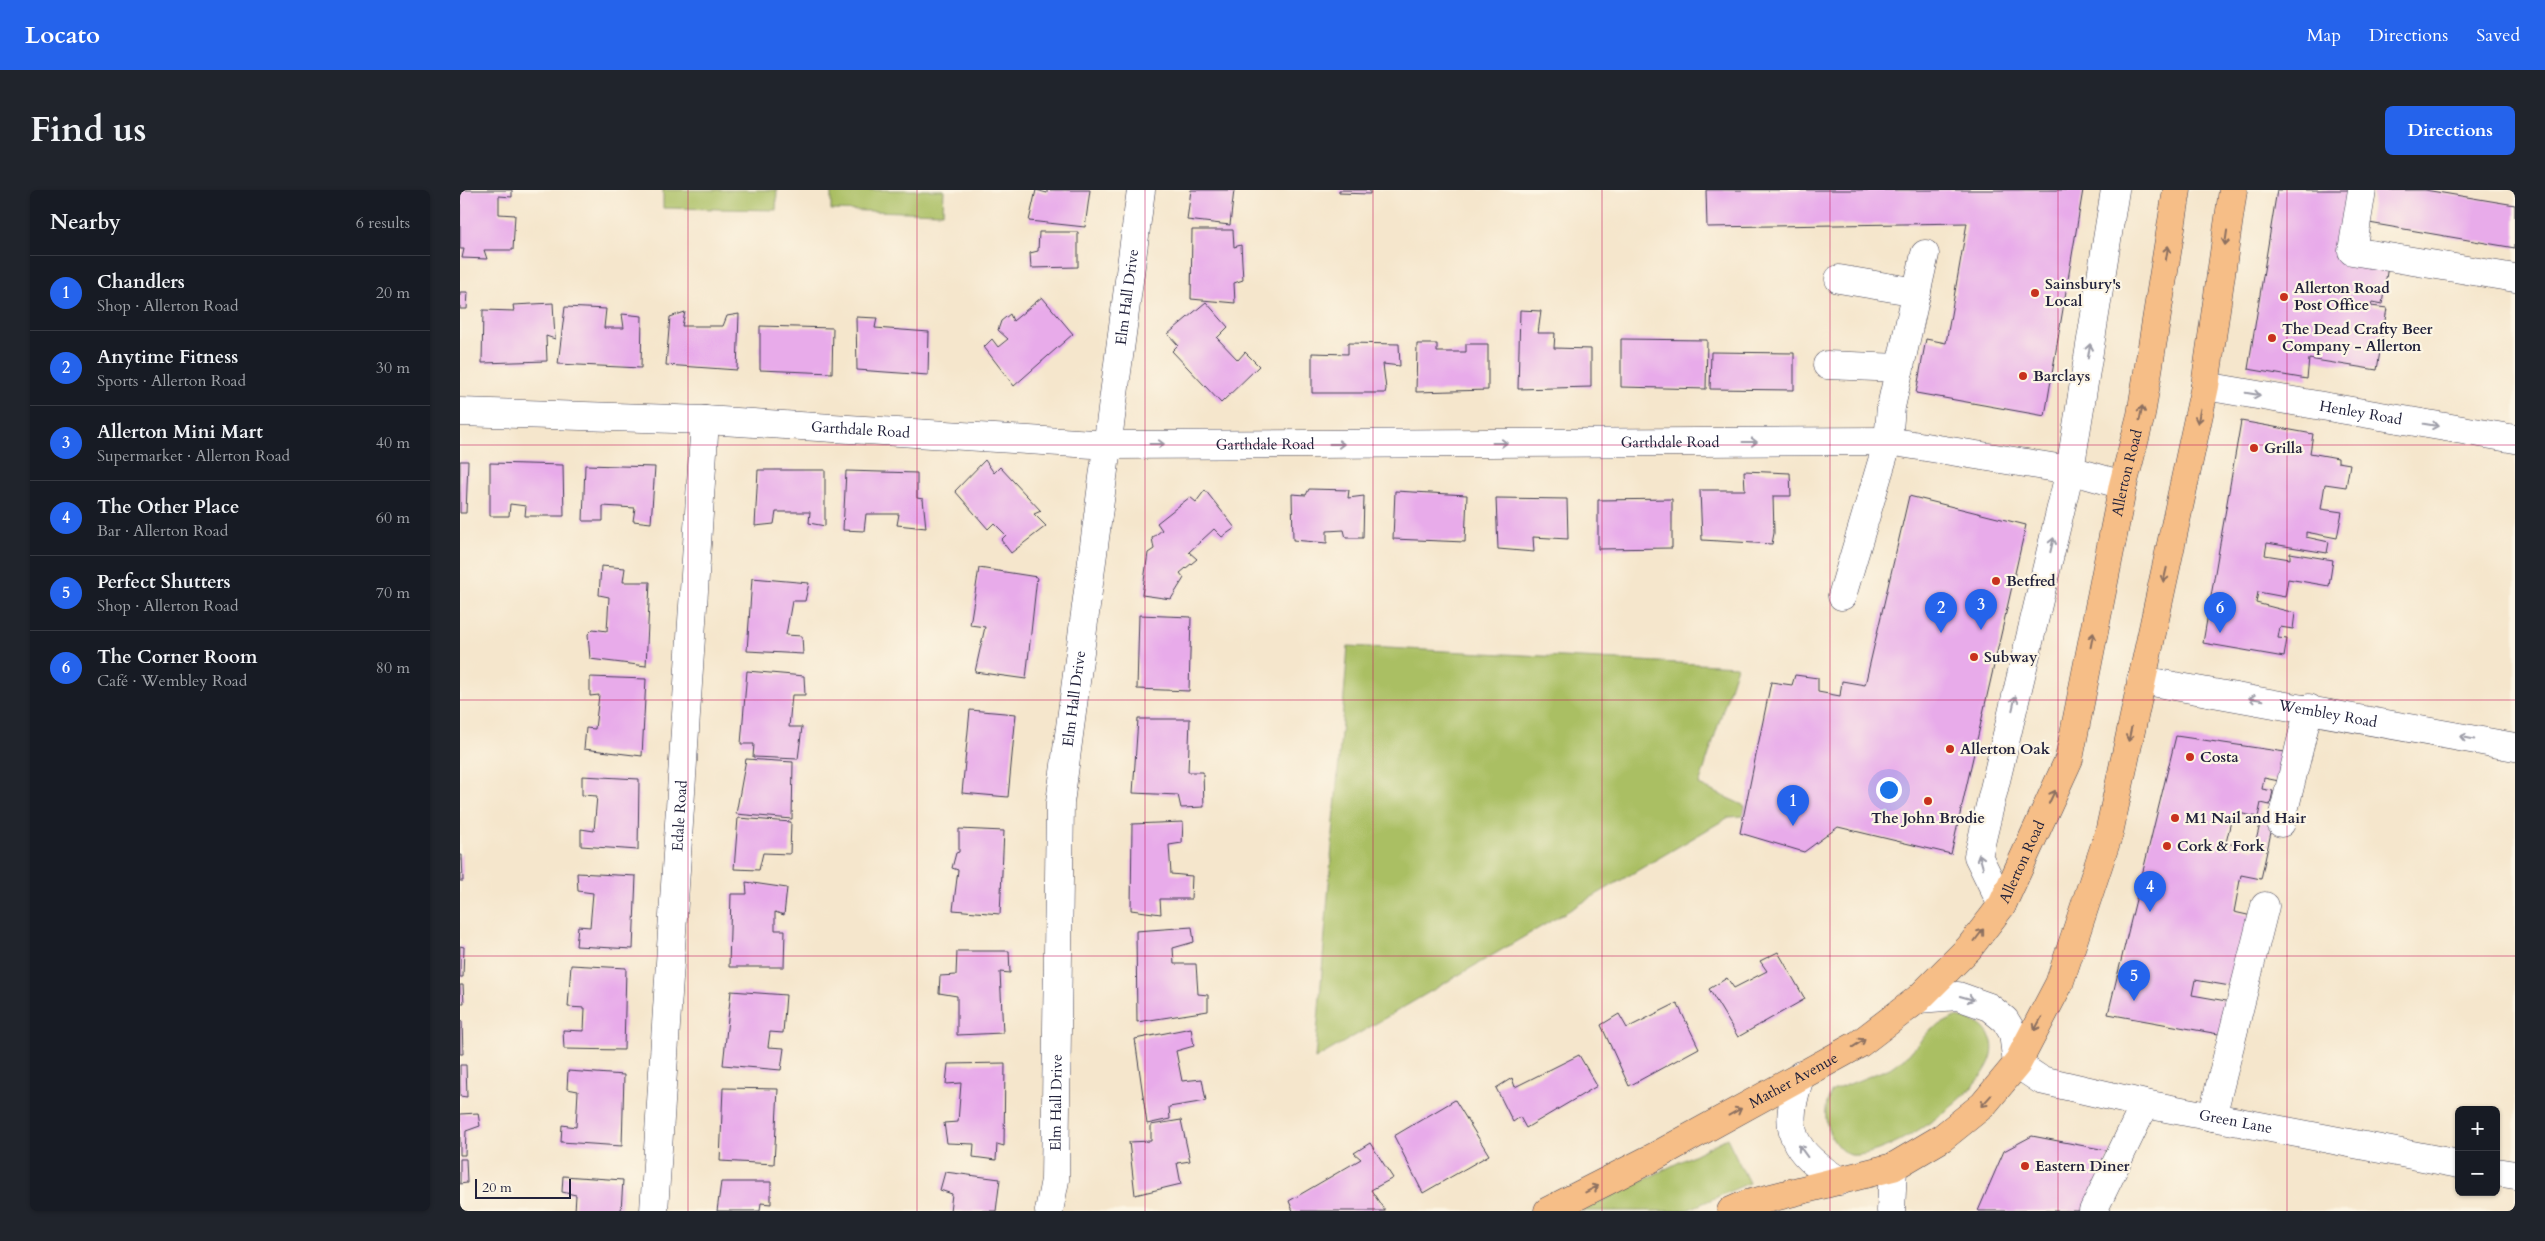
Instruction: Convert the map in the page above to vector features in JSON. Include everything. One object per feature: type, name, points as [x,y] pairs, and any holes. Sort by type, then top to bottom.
[{"type":"main road","name":"Allerton Road","points":[[2002,905],[2069,759],[2123,485],[2141,414],[2178,190]]},
{"type":"main road","points":[[1731,1211],[1747,1204],[1893,1167],[1942,1138],[1983,1106],[2017,1064],[2059,984],[2109,833],[2205,386],[2233,190]]},
{"type":"main road","name":"Mather Avenue","points":[[1548,1211],[1654,1157],[1859,1044],[1918,999],[1969,948],[2002,905]]},
{"type":"street","name":"Elm Hall Drive","points":[[1049,1211],[1055,1180],[1060,803],[1141,190]]},
{"type":"street","name":"Allerton Road","points":[[2002,905],[1978,856],[2070,470],[2115,190]]},
{"type":"street","points":[[2362,190],[2352,251],[2515,278]]},
{"type":"street","points":[[1842,596],[1888,442],[1891,407],[1925,254]]},
{"type":"street","points":[[1839,279],[1917,292]]},
{"type":"street","points":[[1827,365],[1900,368]]},
{"type":"street","name":"Henley Road","points":[[2205,386],[2515,439]]},
{"type":"street","name":"Garthdale Road","points":[[460,412],[705,420],[1108,445],[1888,442],[2070,470],[2123,485]]},
{"type":"street","name":"Edale Road","points":[[654,1211],[705,420]]},
{"type":"street","name":"Wembley Road","points":[[2141,680],[2309,708],[2515,747]]},
{"type":"street","points":[[2281,823],[2309,708]]},
{"type":"street","points":[[2212,1117],[2265,906]]},
{"type":"street","points":[[1918,999],[1958,996],[1989,1007],[2005,1020],[2013,1033],[2017,1064]]},
{"type":"street","name":"Green Lane","points":[[2017,1064],[2041,1080],[2145,1104],[2455,1163]]},
{"type":"street","points":[[1801,1075],[1791,1103],[1793,1129],[1800,1150],[1816,1166],[1840,1181]]},
{"type":"street","points":[[2093,1211],[2145,1104]]},
{"type":"street","points":[[1891,1211],[1893,1167]]},
{"type":"street","points":[[2500,1173],[2515,1175]]},
{"type":"green space","points":[[663,190],[777,190],[776,210],[663,208]]},
{"type":"green space","points":[[831,190],[944,190],[943,213],[831,210]]},
{"type":"green space","points":[[1348,646],[1737,666],[1699,785],[1745,806],[1744,816],[1729,817],[1315,1059]]},
{"type":"green space","points":[[1955,1017],[1976,1022],[1984,1028],[1990,1037],[1992,1054],[1983,1073],[1966,1094],[1917,1131],[1892,1144],[1869,1153],[1851,1155],[1841,1150],[1832,1137],[1827,1123],[1826,1107],[1832,1091],[1890,1068],[1908,1055],[1930,1030]]},
{"type":"green space","points":[[1727,1138],[1749,1183],[1685,1211],[1582,1211]]},
{"type":"building","points":[[460,190],[512,190],[512,197],[499,196],[499,214],[515,215],[513,250],[484,250],[487,259],[462,258],[464,249],[460,249]]},
{"type":"building","points":[[1036,190],[1047,193],[1047,190],[1090,190],[1085,227],[1029,221]]},
{"type":"building","points":[[1191,190],[1234,190],[1230,225],[1187,220]]},
{"type":"building","points":[[1339,190],[1370,190],[1370,194],[1339,193]]},
{"type":"building","points":[[1706,190],[2083,190],[2045,416],[1916,393],[1926,339],[1946,343],[1967,223],[1707,227]]},
{"type":"building","points":[[2277,190],[2354,190],[2343,259],[2388,266],[2382,304],[2372,302],[2371,306],[2387,308],[2377,370],[2309,359],[2307,379],[2248,369]]},
{"type":"building","points":[[2374,190],[2425,190],[2515,205],[2515,248],[2369,223]]},
{"type":"building","points":[[1192,230],[1233,230],[1234,247],[1241,245],[1243,280],[1234,283],[1235,303],[1191,299]]},
{"type":"building","points":[[1039,232],[1078,232],[1078,267],[1031,268],[1030,253],[1038,251]]},
{"type":"building","points":[[460,292],[468,292],[467,309],[460,309]]},
{"type":"building","points":[[1042,297],[1073,334],[1014,386],[984,347],[992,339],[998,347],[1008,339],[998,330],[1001,321],[1010,314],[1013,321]]},
{"type":"building","points":[[1206,302],[1228,327],[1217,338],[1238,360],[1245,352],[1259,366],[1221,403],[1172,351],[1178,345],[1168,334]]},
{"type":"building","points":[[553,303],[555,339],[546,336],[547,361],[482,363],[483,310],[514,311],[513,305]]},
{"type":"building","points":[[565,307],[606,309],[604,328],[624,328],[622,314],[642,316],[641,368],[558,364]]},
{"type":"building","points":[[1520,310],[1541,311],[1538,333],[1555,333],[1554,348],[1591,349],[1591,387],[1518,389]]},
{"type":"building","points":[[685,312],[682,326],[723,326],[727,316],[739,314],[737,370],[666,365],[670,317]]},
{"type":"building","points":[[856,317],[877,318],[875,328],[929,332],[928,375],[857,370]]},
{"type":"building","points":[[760,326],[833,328],[832,373],[760,370]]},
{"type":"building","points":[[1621,339],[1707,340],[1706,389],[1621,387]]},
{"type":"building","points":[[1348,343],[1399,344],[1400,366],[1383,364],[1385,393],[1312,393],[1312,353],[1348,354]]},
{"type":"building","points":[[1417,344],[1437,344],[1437,352],[1466,352],[1466,344],[1488,344],[1488,390],[1416,392]]},
{"type":"building","points":[[1711,352],[1794,353],[1794,390],[1710,389]]},
{"type":"building","points":[[2241,421],[2313,434],[2310,453],[2338,458],[2338,462],[2350,464],[2346,487],[2325,484],[2321,509],[2342,512],[2337,538],[2306,532],[2306,537],[2329,542],[2327,553],[2267,543],[2265,555],[2290,559],[2290,553],[2333,560],[2329,586],[2288,579],[2285,597],[2258,592],[2256,603],[2295,613],[2293,629],[2280,627],[2278,638],[2287,639],[2284,657],[2203,643]]},
{"type":"building","points":[[985,460],[994,473],[1000,467],[1041,511],[1034,514],[1046,526],[1011,553],[1001,540],[1006,535],[994,523],[988,529],[955,491]]},
{"type":"building","points":[[460,461],[468,461],[466,513],[460,513]]},
{"type":"building","points":[[490,463],[563,465],[564,516],[525,516],[526,506],[510,504],[509,516],[490,516]]},
{"type":"building","points":[[585,465],[655,467],[651,523],[633,521],[635,508],[603,506],[603,521],[583,521]]},
{"type":"building","points":[[758,470],[825,470],[825,526],[809,523],[810,512],[776,512],[774,524],[755,526]]},
{"type":"building","points":[[846,471],[917,473],[917,498],[923,499],[926,528],[897,525],[899,514],[866,514],[864,531],[843,530]]},
{"type":"building","points":[[1744,471],[1790,473],[1791,496],[1773,496],[1774,533],[1772,544],[1702,540],[1700,490],[1745,490]]},
{"type":"building","points":[[1309,489],[1349,490],[1348,498],[1364,496],[1363,538],[1346,538],[1344,530],[1327,531],[1327,543],[1293,540],[1292,494],[1306,495]]},
{"type":"building","points":[[1205,490],[1235,528],[1222,537],[1214,529],[1189,552],[1197,559],[1180,573],[1184,578],[1171,599],[1142,595],[1148,553],[1154,549],[1152,538],[1162,530],[1157,523],[1190,497],[1196,502]]},
{"type":"building","points":[[1395,491],[1467,495],[1465,542],[1393,539]]},
{"type":"building","points":[[1909,496],[2026,525],[1951,854],[1838,827],[1804,852],[1740,833],[1771,682],[1792,685],[1795,675],[1818,678],[1818,692],[1840,696],[1842,681],[1865,685]]},
{"type":"building","points":[[1496,498],[1567,499],[1568,539],[1533,537],[1534,552],[1498,549]]},
{"type":"building","points":[[1672,499],[1672,548],[1598,549],[1598,500]]},
{"type":"building","points":[[601,566],[625,568],[623,582],[650,582],[646,666],[590,659],[588,634],[593,629],[607,631],[609,597],[599,595]]},
{"type":"building","points":[[979,568],[1037,577],[1026,679],[975,672],[985,627],[970,625]]},
{"type":"building","points":[[752,578],[809,583],[805,601],[792,601],[786,635],[802,636],[803,654],[747,651]]},
{"type":"building","points":[[1139,615],[1191,617],[1189,691],[1137,689]]},
{"type":"building","points":[[747,671],[804,676],[805,695],[792,695],[789,727],[802,727],[798,759],[753,757],[754,744],[741,744]]},
{"type":"building","points":[[590,677],[646,679],[642,756],[584,749],[586,728],[595,729],[599,695],[590,696]]},
{"type":"building","points":[[970,710],[1016,714],[1008,797],[962,793]]},
{"type":"building","points":[[1138,719],[1190,719],[1188,772],[1203,772],[1204,807],[1181,808],[1178,795],[1133,793]]},
{"type":"building","points":[[2176,736],[2285,752],[2279,781],[2264,778],[2262,789],[2273,791],[2270,805],[2261,803],[2258,817],[2233,812],[2226,843],[2254,849],[2261,820],[2273,823],[2261,879],[2241,875],[2234,912],[2252,916],[2236,987],[2195,980],[2192,995],[2232,1002],[2224,1035],[2108,1014]]},
{"type":"building","points":[[746,759],[793,762],[792,819],[736,814]]},
{"type":"building","points":[[582,776],[639,779],[638,850],[581,846],[581,829],[594,831],[597,796],[582,795]]},
{"type":"building","points":[[738,818],[791,822],[790,854],[763,853],[759,870],[734,869]]},
{"type":"building","points":[[1183,822],[1182,843],[1169,845],[1171,874],[1192,876],[1191,899],[1160,899],[1161,914],[1131,910],[1132,824]]},
{"type":"building","points":[[959,829],[1004,831],[1000,914],[953,910],[958,870],[952,868],[956,853],[959,852]]},
{"type":"building","points":[[460,855],[462,855],[463,881],[460,881]]},
{"type":"building","points":[[577,873],[636,876],[633,949],[576,946],[578,926],[590,927],[593,893],[578,891]]},
{"type":"building","points":[[746,882],[787,888],[784,915],[775,912],[775,930],[785,930],[784,967],[729,967],[731,894],[747,894]]},
{"type":"building","points":[[1192,927],[1194,942],[1173,948],[1174,964],[1196,964],[1198,994],[1208,995],[1208,1011],[1137,1022],[1136,931]]},
{"type":"building","points":[[460,946],[464,947],[463,977],[460,977]]},
{"type":"building","points":[[957,951],[1009,951],[1010,973],[1000,972],[1003,1033],[957,1035],[957,996],[939,993],[940,976],[956,975]]},
{"type":"building","points":[[1778,952],[1805,999],[1738,1037],[1709,989],[1727,978],[1734,988],[1767,971],[1760,961]]},
{"type":"building","points":[[571,965],[626,968],[624,1050],[564,1049],[563,1030],[584,1031],[585,1008],[568,1007]]},
{"type":"building","points":[[460,985],[463,985],[464,1003],[460,1003]]},
{"type":"building","points":[[731,991],[786,995],[783,1033],[770,1032],[768,1047],[784,1048],[781,1070],[723,1065]]},
{"type":"building","points":[[1677,1003],[1699,1048],[1629,1086],[1601,1025],[1619,1014],[1627,1028]]},
{"type":"building","points":[[460,1021],[462,1021],[463,1054],[460,1054]]},
{"type":"building","points":[[1191,1028],[1194,1046],[1176,1051],[1182,1081],[1202,1079],[1206,1101],[1169,1107],[1170,1119],[1147,1124],[1135,1039]]},
{"type":"building","points":[[1579,1055],[1597,1086],[1526,1128],[1520,1117],[1513,1122],[1496,1088],[1512,1078],[1515,1087]]},
{"type":"building","points":[[1005,1063],[1004,1146],[997,1144],[996,1160],[973,1157],[974,1144],[947,1143],[944,1123],[958,1122],[961,1083],[946,1084],[948,1064]]},
{"type":"building","points":[[460,1065],[466,1065],[467,1097],[460,1096]]},
{"type":"building","points":[[568,1071],[624,1075],[622,1146],[561,1142],[562,1125],[576,1127],[578,1091],[567,1089]]},
{"type":"building","points":[[723,1088],[778,1089],[774,1164],[720,1161]]},
{"type":"building","points":[[1455,1100],[1489,1155],[1423,1193],[1394,1136]]},
{"type":"building","points":[[478,1113],[480,1126],[466,1131],[465,1155],[460,1155],[460,1114]]},
{"type":"building","points":[[1181,1120],[1190,1161],[1177,1163],[1181,1184],[1135,1195],[1129,1142],[1151,1141],[1151,1125]]},
{"type":"building","points":[[2032,1136],[2111,1151],[2086,1211],[1978,1211],[2004,1151]]},
{"type":"building","points":[[1370,1143],[1393,1178],[1371,1190],[1385,1211],[1293,1211],[1289,1201],[1361,1159],[1354,1153]]},
{"type":"building","points":[[460,1159],[466,1159],[467,1183],[460,1184]]},
{"type":"building","points":[[945,1172],[1000,1179],[996,1211],[950,1211],[952,1194],[940,1190]]},
{"type":"building","points":[[563,1176],[623,1180],[621,1211],[575,1211],[576,1195],[562,1192]]},
{"type":"building","points":[[721,1182],[771,1182],[771,1204],[761,1203],[760,1211],[717,1211]]},
{"type":"place","name":"Sainsbury's Local","points":[[2035,293]]},
{"type":"place","name":"Allerton Road Post Office","points":[[2284,297]]},
{"type":"place","name":"The Dead Crafty Beer Company - Allerton","points":[[2272,338]]},
{"type":"place","name":"Barclays","points":[[2023,376]]},
{"type":"place","name":"Grilla","points":[[2254,448]]},
{"type":"place","name":"Betfred","points":[[1996,581]]},
{"type":"place","name":"Allerton Mini Mart","points":[[1981,630]]},
{"type":"place","name":"Anytime Fitness","points":[[1941,633]]},
{"type":"place","name":"The Corner Room","points":[[2220,633]]},
{"type":"place","name":"Subway","points":[[1974,657]]},
{"type":"place","name":"Allerton Oak","points":[[1950,749]]},
{"type":"place","name":"Costa","points":[[2190,757]]},
{"type":"place","name":"The John Brodie","points":[[1928,801]]},
{"type":"place","name":"M1 Nail and Hair","points":[[2175,818]]},
{"type":"place","name":"Chandlers","points":[[1793,826]]},
{"type":"place","name":"Cork & Fork","points":[[2167,846]]},
{"type":"place","name":"The Other Place","points":[[2150,912]]},
{"type":"place","name":"Perfect Shutters","points":[[2134,1001]]},
{"type":"place","name":"Eastern Diner","points":[[2025,1166]]}]
